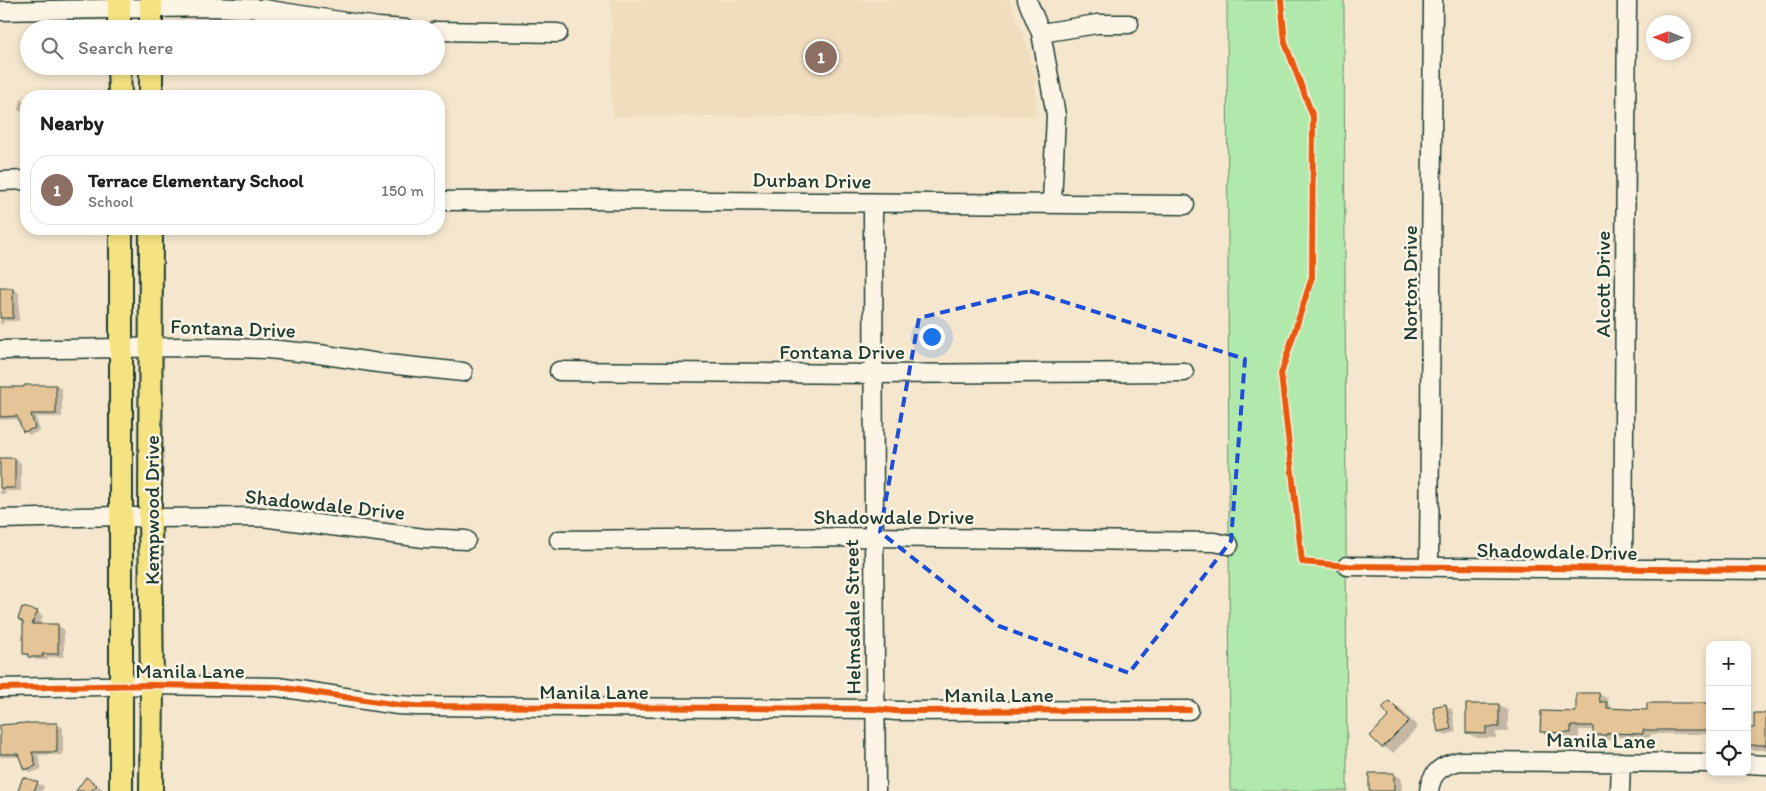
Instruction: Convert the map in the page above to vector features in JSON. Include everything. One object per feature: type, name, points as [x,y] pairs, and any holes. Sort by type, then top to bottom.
[{"type":"main road","points":[[119,75],[120,90]]},
{"type":"main road","points":[[151,75],[151,90]]},
{"type":"main road","name":"Kempwood Drive","points":[[121,235],[119,516],[121,791]]},
{"type":"main road","name":"Kempwood Drive","points":[[151,235],[151,791]]},
{"type":"street","points":[[1027,0],[1041,33],[1056,116],[1052,203]]},
{"type":"street","name":"Norton Drive","points":[[1429,566],[1433,0]]},
{"type":"street","name":"Alcott Drive","points":[[1623,568],[1627,0]]},
{"type":"street","points":[[0,11],[151,13],[209,7],[263,9],[337,20]]},
{"type":"street","points":[[1041,33],[1097,24],[1130,24]]},
{"type":"street","points":[[445,31],[558,33]]},
{"type":"street","points":[[0,181],[20,180]]},
{"type":"street","name":"Durban Drive","points":[[445,201],[593,200],[1185,205]]},
{"type":"street","name":"Helmsdale Street","points":[[874,203],[873,374],[876,791]]},
{"type":"street","name":"Fontana Drive","points":[[0,350],[180,347],[268,349],[463,372]]},
{"type":"street","name":"Fontana Drive","points":[[559,371],[873,374],[1184,372]]},
{"type":"street","name":"Shadowdale Drive","points":[[0,519],[119,516],[150,518],[262,517],[424,538],[466,540]]},
{"type":"street","name":"Shadowdale Drive","points":[[559,540],[874,537],[1214,542],[1229,545]]},
{"type":"street","name":"Shadowdale Drive","points":[[1347,566],[1766,570]]},
{"type":"street","name":"Manila Lane","points":[[0,688],[152,685],[278,687],[416,706],[876,709],[896,711],[1189,710]]},
{"type":"street","name":"Manila Lane","points":[[1429,791],[1432,776],[1440,768],[1449,763],[1460,761],[1706,764]]},
{"type":"street","points":[[1620,791],[1621,762]]},
{"type":"street","points":[[1751,764],[1766,764]]},
{"type":"highlighted area","points":[[1030,291],[1245,359],[1231,541],[1129,673],[999,626],[880,532],[919,318]]},
{"type":"shaded area","points":[[611,0],[1010,0],[1036,77],[1036,116],[612,117]]},
{"type":"green space","points":[[1227,0],[1344,0],[1347,791],[1230,791]]},
{"type":"building","points":[[0,288],[13,288],[13,318],[0,318]]},
{"type":"building","points":[[24,385],[56,385],[56,414],[31,414],[35,428],[23,432],[17,416],[0,417],[0,387],[24,387]]},
{"type":"building","points":[[0,458],[15,458],[15,488],[0,488]]},
{"type":"building","points":[[22,607],[38,611],[32,624],[58,624],[58,654],[42,654],[43,657],[28,657],[28,654],[23,654],[23,622],[18,619]]},
{"type":"building","points":[[1576,693],[1599,693],[1600,702],[1607,702],[1607,708],[1647,710],[1647,703],[1706,703],[1706,730],[1643,730],[1643,734],[1607,733],[1607,735],[1593,735],[1593,726],[1571,726],[1571,733],[1540,732],[1541,711],[1576,712]]},
{"type":"building","points":[[1389,701],[1409,721],[1382,748],[1370,736],[1389,716],[1382,708]]},
{"type":"building","points":[[1446,704],[1451,729],[1438,732],[1433,707]]},
{"type":"building","points":[[1466,704],[1499,704],[1499,727],[1486,727],[1486,734],[1466,733]]},
{"type":"building","points":[[1754,713],[1766,713],[1766,745],[1751,745],[1751,728],[1754,728]]},
{"type":"building","points":[[57,723],[57,752],[32,752],[36,766],[24,770],[18,754],[0,754],[0,725]]},
{"type":"building","points":[[1369,773],[1394,773],[1394,791],[1369,791]]},
{"type":"building","points":[[23,777],[38,782],[34,791],[18,791]]},
{"type":"building","points":[[86,777],[97,785],[91,791],[76,791]]},
{"type":"cycle path","points":[[1281,0],[1285,43],[1313,117],[1312,277],[1281,374],[1302,562],[1347,566],[1766,570]]},
{"type":"cycle path","points":[[0,688],[152,685],[278,687],[416,706],[876,709],[896,711],[1189,710]]},
{"type":"place","name":"Terrace Elementary School","points":[[821,57]]}]
